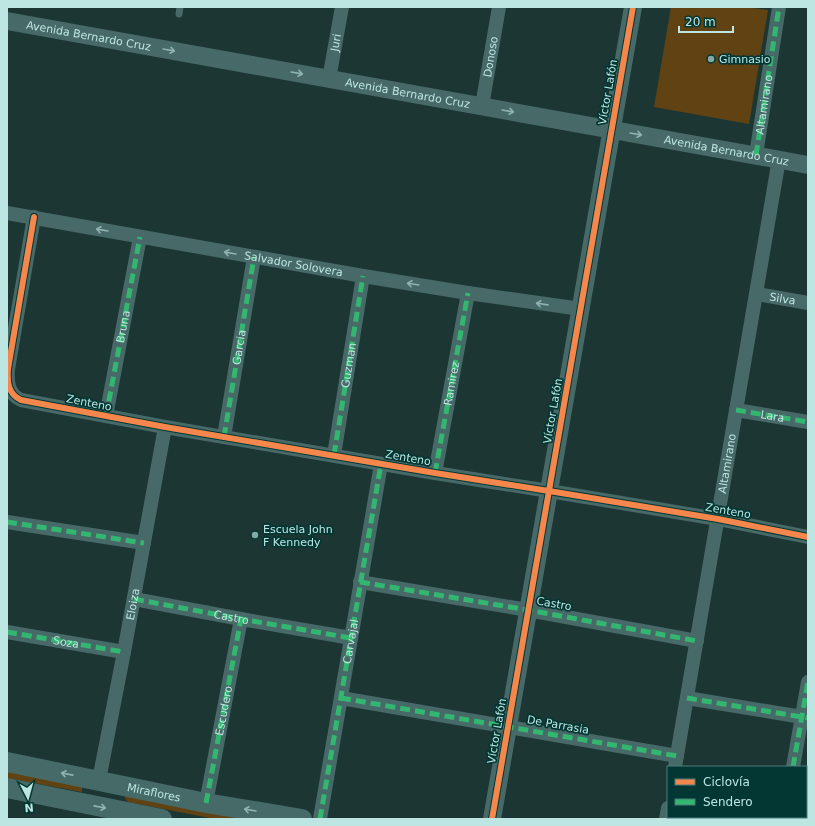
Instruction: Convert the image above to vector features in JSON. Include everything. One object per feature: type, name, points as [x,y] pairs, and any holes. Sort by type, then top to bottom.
[{"type":"main road","name":"Miraflores","points":[[7,762],[206,803],[302,819]]},
{"type":"main road","points":[[7,788],[162,819]]},
{"type":"street","name":"Juri","points":[[329,79],[342,7]]},
{"type":"street","name":"Donoso","points":[[482,106],[499,7]]},
{"type":"street","name":"Víctor Lafón","points":[[492,819],[633,7]]},
{"type":"street","name":"Altamirano","points":[[756,155],[779,7]]},
{"type":"street","name":"Avenida Bernardo Cruz","points":[[7,21],[808,164]]},
{"type":"street","name":"Altamirano","points":[[676,762],[780,159]]},
{"type":"street","name":"Salvador Solovera","points":[[7,213],[363,276],[581,309]]},
{"type":"street","name":"Zenteno","points":[[34,217],[8,369],[10,389],[17,398],[21,400],[165,427],[381,464],[718,519],[808,537]]},
{"type":"street","name":"Bruna","points":[[106,416],[140,237]]},
{"type":"street","name":"Garcia","points":[[224,437],[254,257]]},
{"type":"street","name":"Guzman","points":[[334,455],[363,276]]},
{"type":"street","name":"Ramirez","points":[[435,473],[468,293]]},
{"type":"street","name":"Silva","points":[[756,294],[808,303]]},
{"type":"street","name":"Lara","points":[[736,410],[808,422]]},
{"type":"street","name":"Eloiza","points":[[99,780],[165,427]]},
{"type":"street","name":"Carvajal","points":[[320,819],[381,464]]},
{"type":"street","points":[[7,522],[144,543]]},
{"type":"street","name":"Castro","points":[[360,582],[528,610],[697,641]]},
{"type":"street","name":"Castro","points":[[134,599],[241,620],[351,638]]},
{"type":"street","name":"Escudero","points":[[206,803],[241,620]]},
{"type":"street","name":"Soza","points":[[7,632],[124,652]]},
{"type":"street","points":[[793,766],[805,718],[808,682]]},
{"type":"street","name":"De Parrasia","points":[[341,698],[508,726],[676,762]]},
{"type":"street","points":[[687,698],[805,718]]},
{"type":"shaded area","name":"Gimnasio","points":[[671,7],[744,7],[768,10],[749,124],[654,107]]},
{"type":"shaded area","points":[[7,771],[82,786],[82,792],[7,778]]},
{"type":"shaded area","points":[[130,795],[256,819],[215,819],[128,802],[124,797]]},
{"type":"marked path","points":[[756,155],[779,7]]},
{"type":"marked path","points":[[106,416],[140,237]]},
{"type":"marked path","points":[[224,437],[254,257]]},
{"type":"marked path","points":[[334,455],[363,276]]},
{"type":"marked path","points":[[435,473],[468,293]]},
{"type":"marked path","points":[[736,410],[808,422]]},
{"type":"marked path","points":[[320,819],[381,464]]},
{"type":"marked path","points":[[7,522],[144,543]]},
{"type":"marked path","points":[[360,582],[528,610],[697,641]]},
{"type":"marked path","points":[[134,599],[351,638]]},
{"type":"marked path","points":[[206,803],[241,619]]},
{"type":"marked path","points":[[7,632],[124,652]]},
{"type":"marked path","points":[[793,766],[808,682]]},
{"type":"marked path","points":[[341,698],[677,756]]},
{"type":"marked path","points":[[687,698],[808,718]]},
{"type":"cycle path","points":[[492,819],[633,7]]},
{"type":"cycle path","points":[[34,217],[8,369],[9,387],[13,394],[21,400],[165,427],[718,519],[808,537]]},
{"type":"place","name":"Gimnasio","points":[[711,59]]},
{"type":"place","name":"Escuela John F Kennedy","points":[[255,535]]}]
